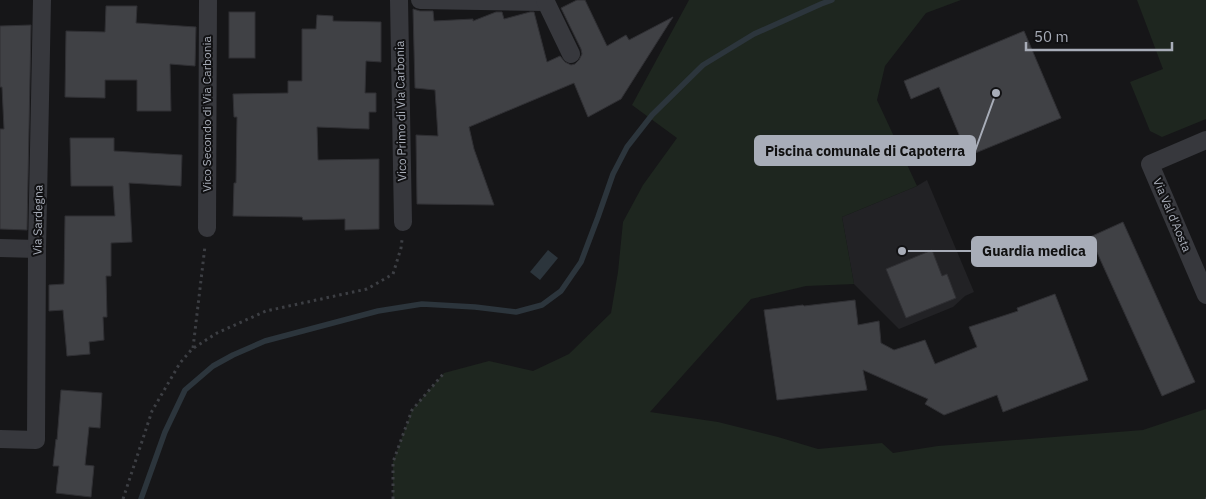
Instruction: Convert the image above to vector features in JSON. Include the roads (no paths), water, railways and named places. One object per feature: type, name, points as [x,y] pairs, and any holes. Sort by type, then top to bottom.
[{"type":"street","name":"Via Sardegna","points":[[0,439],[36,440],[37,249],[42,0]]},
{"type":"street","name":"Vico Secondo di Via Carbonia","points":[[208,0],[208,228]]},
{"type":"street","name":"Vico Primo di Via Carbonia","points":[[399,0],[403,222]]},
{"type":"street","points":[[420,0],[546,1],[571,54]]},
{"type":"street","name":"Via Val d'Aosta","points":[[1206,140],[1150,164],[1206,295]]},
{"type":"street","points":[[0,248],[37,249]]},
{"type":"waterway","points":[[141,499],[165,432],[185,390],[213,366],[233,355],[265,341],[378,311],[422,304],[475,307],[516,312],[542,305],[561,291],[581,262],[613,174],[627,147],[652,115],[703,65],[754,34],[832,0]]},
{"type":"place","name":"Piscina comunale di Capoterra","points":[[996,93]]},
{"type":"place","name":"Guardia medica","points":[[902,251]]}]
